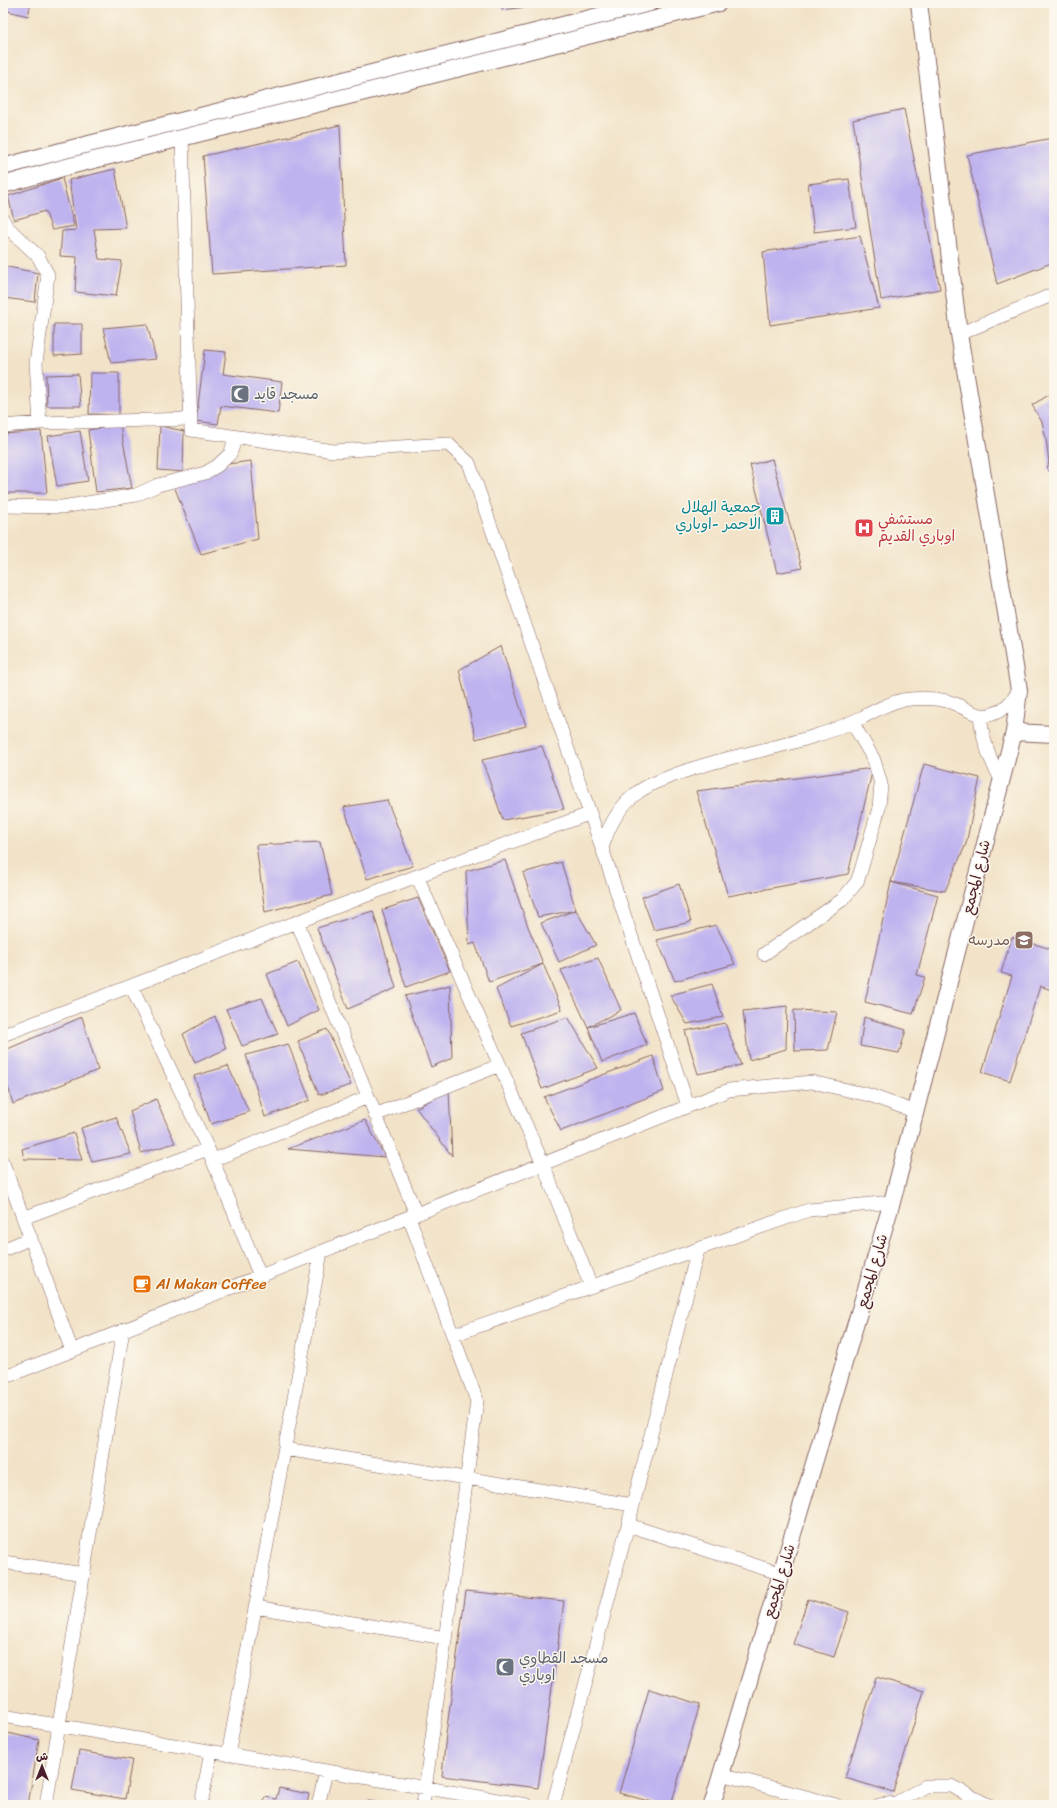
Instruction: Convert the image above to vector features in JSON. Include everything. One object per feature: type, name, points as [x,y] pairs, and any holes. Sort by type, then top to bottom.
[{"type":"street","points":[[3,168],[61,151],[650,3]]},
{"type":"street","points":[[3,185],[182,137],[720,3]]},
{"type":"street","name":"شارع المجمع","points":[[712,1805],[892,1202],[1014,732],[1019,690],[959,334],[920,3]]},
{"type":"street","points":[[182,137],[191,430],[334,451],[448,444],[469,463],[602,848],[688,1106]]},
{"type":"street","points":[[3,220],[7,227],[38,256],[48,275],[36,363],[40,423]]},
{"type":"street","points":[[959,334],[1054,294]]},
{"type":"street","points":[[3,426],[40,423],[191,419]]},
{"type":"street","points":[[3,506],[62,507],[136,495],[158,485],[205,472],[217,466],[230,454],[236,437]]},
{"type":"street","points":[[602,848],[608,829],[618,811],[633,796],[650,785],[706,764],[816,736],[901,700],[918,698],[936,699],[953,703],[980,715],[990,714],[1008,706],[1019,690]]},
{"type":"street","points":[[980,715],[984,742],[994,768],[1001,779]]},
{"type":"street","points":[[764,954],[842,900],[857,882],[879,808],[881,784],[874,760],[852,722]]},
{"type":"street","points":[[1014,732],[1054,734]]},
{"type":"street","points":[[3,1035],[417,876],[589,814]]},
{"type":"street","points":[[417,876],[543,1164],[591,1286]]},
{"type":"street","points":[[297,922],[375,1114],[477,1401],[423,1805]]},
{"type":"street","points":[[131,986],[211,1154],[260,1276]]},
{"type":"street","points":[[375,1114],[500,1065]]},
{"type":"street","points":[[3,1378],[729,1090],[812,1082],[869,1095],[916,1112]]},
{"type":"street","points":[[23,1218],[211,1154],[368,1097]]},
{"type":"street","points":[[3,1162],[72,1351]]},
{"type":"street","points":[[453,1335],[809,1210],[892,1202]]},
{"type":"street","points":[[3,1250],[31,1238]]},
{"type":"street","points":[[553,1805],[628,1525],[698,1248]]},
{"type":"street","points":[[228,1755],[321,1252]]},
{"type":"street","points":[[46,1805],[123,1330]]},
{"type":"street","points":[[285,1449],[633,1504]]},
{"type":"street","points":[[628,1525],[782,1574]]},
{"type":"street","points":[[3,1562],[84,1574]]},
{"type":"street","points":[[255,1607],[445,1638]]},
{"type":"street","points":[[3,1716],[425,1789],[527,1805]]},
{"type":"street","points":[[201,1805],[211,1752]]},
{"type":"street","points":[[318,1805],[326,1772]]},
{"type":"street","points":[[721,1774],[836,1805]]},
{"type":"street","points":[[879,1805],[896,1803],[926,1786],[951,1786],[988,1805]]},
{"type":"building","points":[[3,3],[31,3],[28,16],[3,10]]},
{"type":"building","points":[[503,3],[542,3],[541,5],[502,10]]},
{"type":"building","points":[[904,109],[940,289],[881,300],[853,120]]},
{"type":"building","points":[[340,125],[346,265],[212,274],[203,156]]},
{"type":"building","points":[[1052,138],[1054,145],[1054,262],[997,284],[967,155]]},
{"type":"building","points":[[115,169],[126,228],[94,229],[99,259],[122,261],[116,296],[75,292],[77,257],[60,256],[62,231],[76,230],[69,180]]},
{"type":"building","points":[[62,178],[74,226],[52,230],[45,211],[14,220],[8,196]]},
{"type":"building","points":[[849,179],[856,227],[814,232],[808,184]]},
{"type":"building","points":[[860,236],[879,308],[770,325],[763,252]]},
{"type":"building","points":[[3,266],[38,273],[35,302],[3,298]]},
{"type":"building","points":[[54,324],[82,324],[82,354],[54,356]]},
{"type":"building","points":[[147,324],[156,359],[111,363],[103,328]]},
{"type":"building","name":"مسجد قايد","points":[[205,350],[226,352],[223,374],[282,382],[278,413],[221,406],[218,424],[196,421]]},
{"type":"building","points":[[90,373],[119,373],[119,415],[89,414]]},
{"type":"building","points":[[78,374],[81,406],[47,406],[46,375]]},
{"type":"building","points":[[1054,392],[1054,476],[1047,469],[1049,462],[1046,439],[1042,422],[1032,405]]},
{"type":"building","points":[[120,425],[132,488],[96,492],[88,430]]},
{"type":"building","points":[[160,426],[184,431],[183,472],[158,470]]},
{"type":"building","points":[[41,431],[47,493],[3,493],[3,434]]},
{"type":"building","points":[[80,431],[88,481],[57,486],[48,436]]},
{"type":"building","name":"جمعية الهلال الاحمر -اوباري","points":[[772,459],[802,568],[777,573],[750,465]]},
{"type":"building","points":[[251,461],[258,539],[201,554],[174,486],[228,464]]},
{"type":"building","points":[[501,646],[526,726],[476,739],[459,670]]},
{"type":"building","points":[[542,746],[564,809],[503,820],[482,760]]},
{"type":"building","points":[[924,764],[980,778],[966,844],[945,891],[891,882]]},
{"type":"building","points":[[873,768],[848,874],[728,896],[696,791]]},
{"type":"building","points":[[387,800],[413,866],[367,879],[344,807]]},
{"type":"building","points":[[320,842],[332,895],[265,912],[256,845]]},
{"type":"building","points":[[505,860],[527,924],[562,1010],[511,1026],[496,989],[543,964],[489,982],[475,943],[469,945],[466,871]]},
{"type":"building","points":[[561,862],[576,910],[538,917],[523,873]]},
{"type":"building","points":[[891,882],[938,895],[917,975],[925,977],[913,1014],[865,1002]]},
{"type":"building","points":[[679,884],[691,922],[654,930],[642,897]]},
{"type":"building","points":[[418,898],[450,971],[406,987],[382,910]]},
{"type":"building","points":[[576,910],[596,945],[559,962],[541,923]]},
{"type":"building","points":[[373,911],[396,988],[348,1009],[317,928]]},
{"type":"building","points":[[716,925],[735,964],[675,981],[657,940]]},
{"type":"building","points":[[1012,937],[1054,950],[1054,991],[1040,986],[1010,1081],[982,1072],[1012,976],[1001,973]]},
{"type":"building","points":[[598,958],[621,1010],[588,1027],[561,970]]},
{"type":"building","points":[[298,962],[319,1010],[287,1026],[267,974]]},
{"type":"building","points":[[712,984],[723,1017],[687,1024],[670,995]]},
{"type":"building","points":[[450,985],[452,1058],[431,1067],[405,996]]},
{"type":"building","points":[[262,998],[278,1034],[242,1046],[226,1009]]},
{"type":"building","points":[[787,1006],[786,1049],[749,1060],[743,1011]]},
{"type":"building","points":[[794,1010],[837,1012],[828,1050],[795,1051]]},
{"type":"building","points":[[634,1013],[647,1045],[602,1062],[588,1027]]},
{"type":"building","points":[[215,1016],[226,1049],[195,1063],[183,1034]]},
{"type":"building","points":[[82,1017],[98,1070],[13,1104],[3,1069],[3,1051]]},
{"type":"building","points":[[568,1017],[598,1068],[542,1089],[521,1033]]},
{"type":"building","points":[[864,1017],[906,1030],[899,1053],[860,1046]]},
{"type":"building","points":[[725,1023],[741,1065],[698,1074],[685,1031]]},
{"type":"building","points":[[327,1029],[351,1085],[319,1095],[298,1041]]},
{"type":"building","points":[[288,1044],[310,1100],[265,1117],[246,1055]]},
{"type":"building","points":[[653,1056],[664,1091],[561,1131],[544,1097]]},
{"type":"building","points":[[228,1066],[249,1112],[211,1124],[194,1076]]},
{"type":"building","points":[[449,1090],[452,1156],[416,1108]]},
{"type":"building","points":[[156,1099],[175,1143],[141,1153],[130,1111]]},
{"type":"building","points":[[116,1117],[131,1154],[92,1162],[81,1128]]},
{"type":"building","points":[[365,1120],[385,1157],[288,1149]]},
{"type":"building","points":[[74,1133],[82,1160],[24,1159],[22,1149]]},
{"type":"building","name":"مسجد القطاوي اوباري","points":[[466,1591],[564,1601],[538,1788],[442,1776],[446,1734]]},
{"type":"building","points":[[808,1599],[849,1612],[834,1657],[793,1644]]},
{"type":"building","points":[[876,1677],[924,1691],[893,1792],[845,1778]]},
{"type":"building","points":[[649,1689],[700,1704],[671,1805],[663,1805],[619,1793]]},
{"type":"building","points":[[3,1732],[39,1740],[28,1805],[3,1805]]},
{"type":"building","points":[[79,1751],[132,1760],[125,1799],[72,1790]]},
{"type":"building","points":[[279,1788],[309,1794],[307,1805],[263,1805],[265,1797],[276,1799]]},
{"type":"building","points":[[368,1801],[387,1804],[367,1805]]},
{"type":"place","name":"مسجد قايد","points":[[240,394]]},
{"type":"place","name":"جمعية الهلال الاحمر -اوباري","points":[[775,516]]},
{"type":"place","name":"مستشفي اوباري القديم","points":[[864,528]]},
{"type":"place","name":"مدرسه","points":[[1024,940]]},
{"type":"place","name":"Al Makan Coffee","points":[[142,1284]]},
{"type":"place","name":"مسجد القطاوي اوباري","points":[[505,1667]]}]
